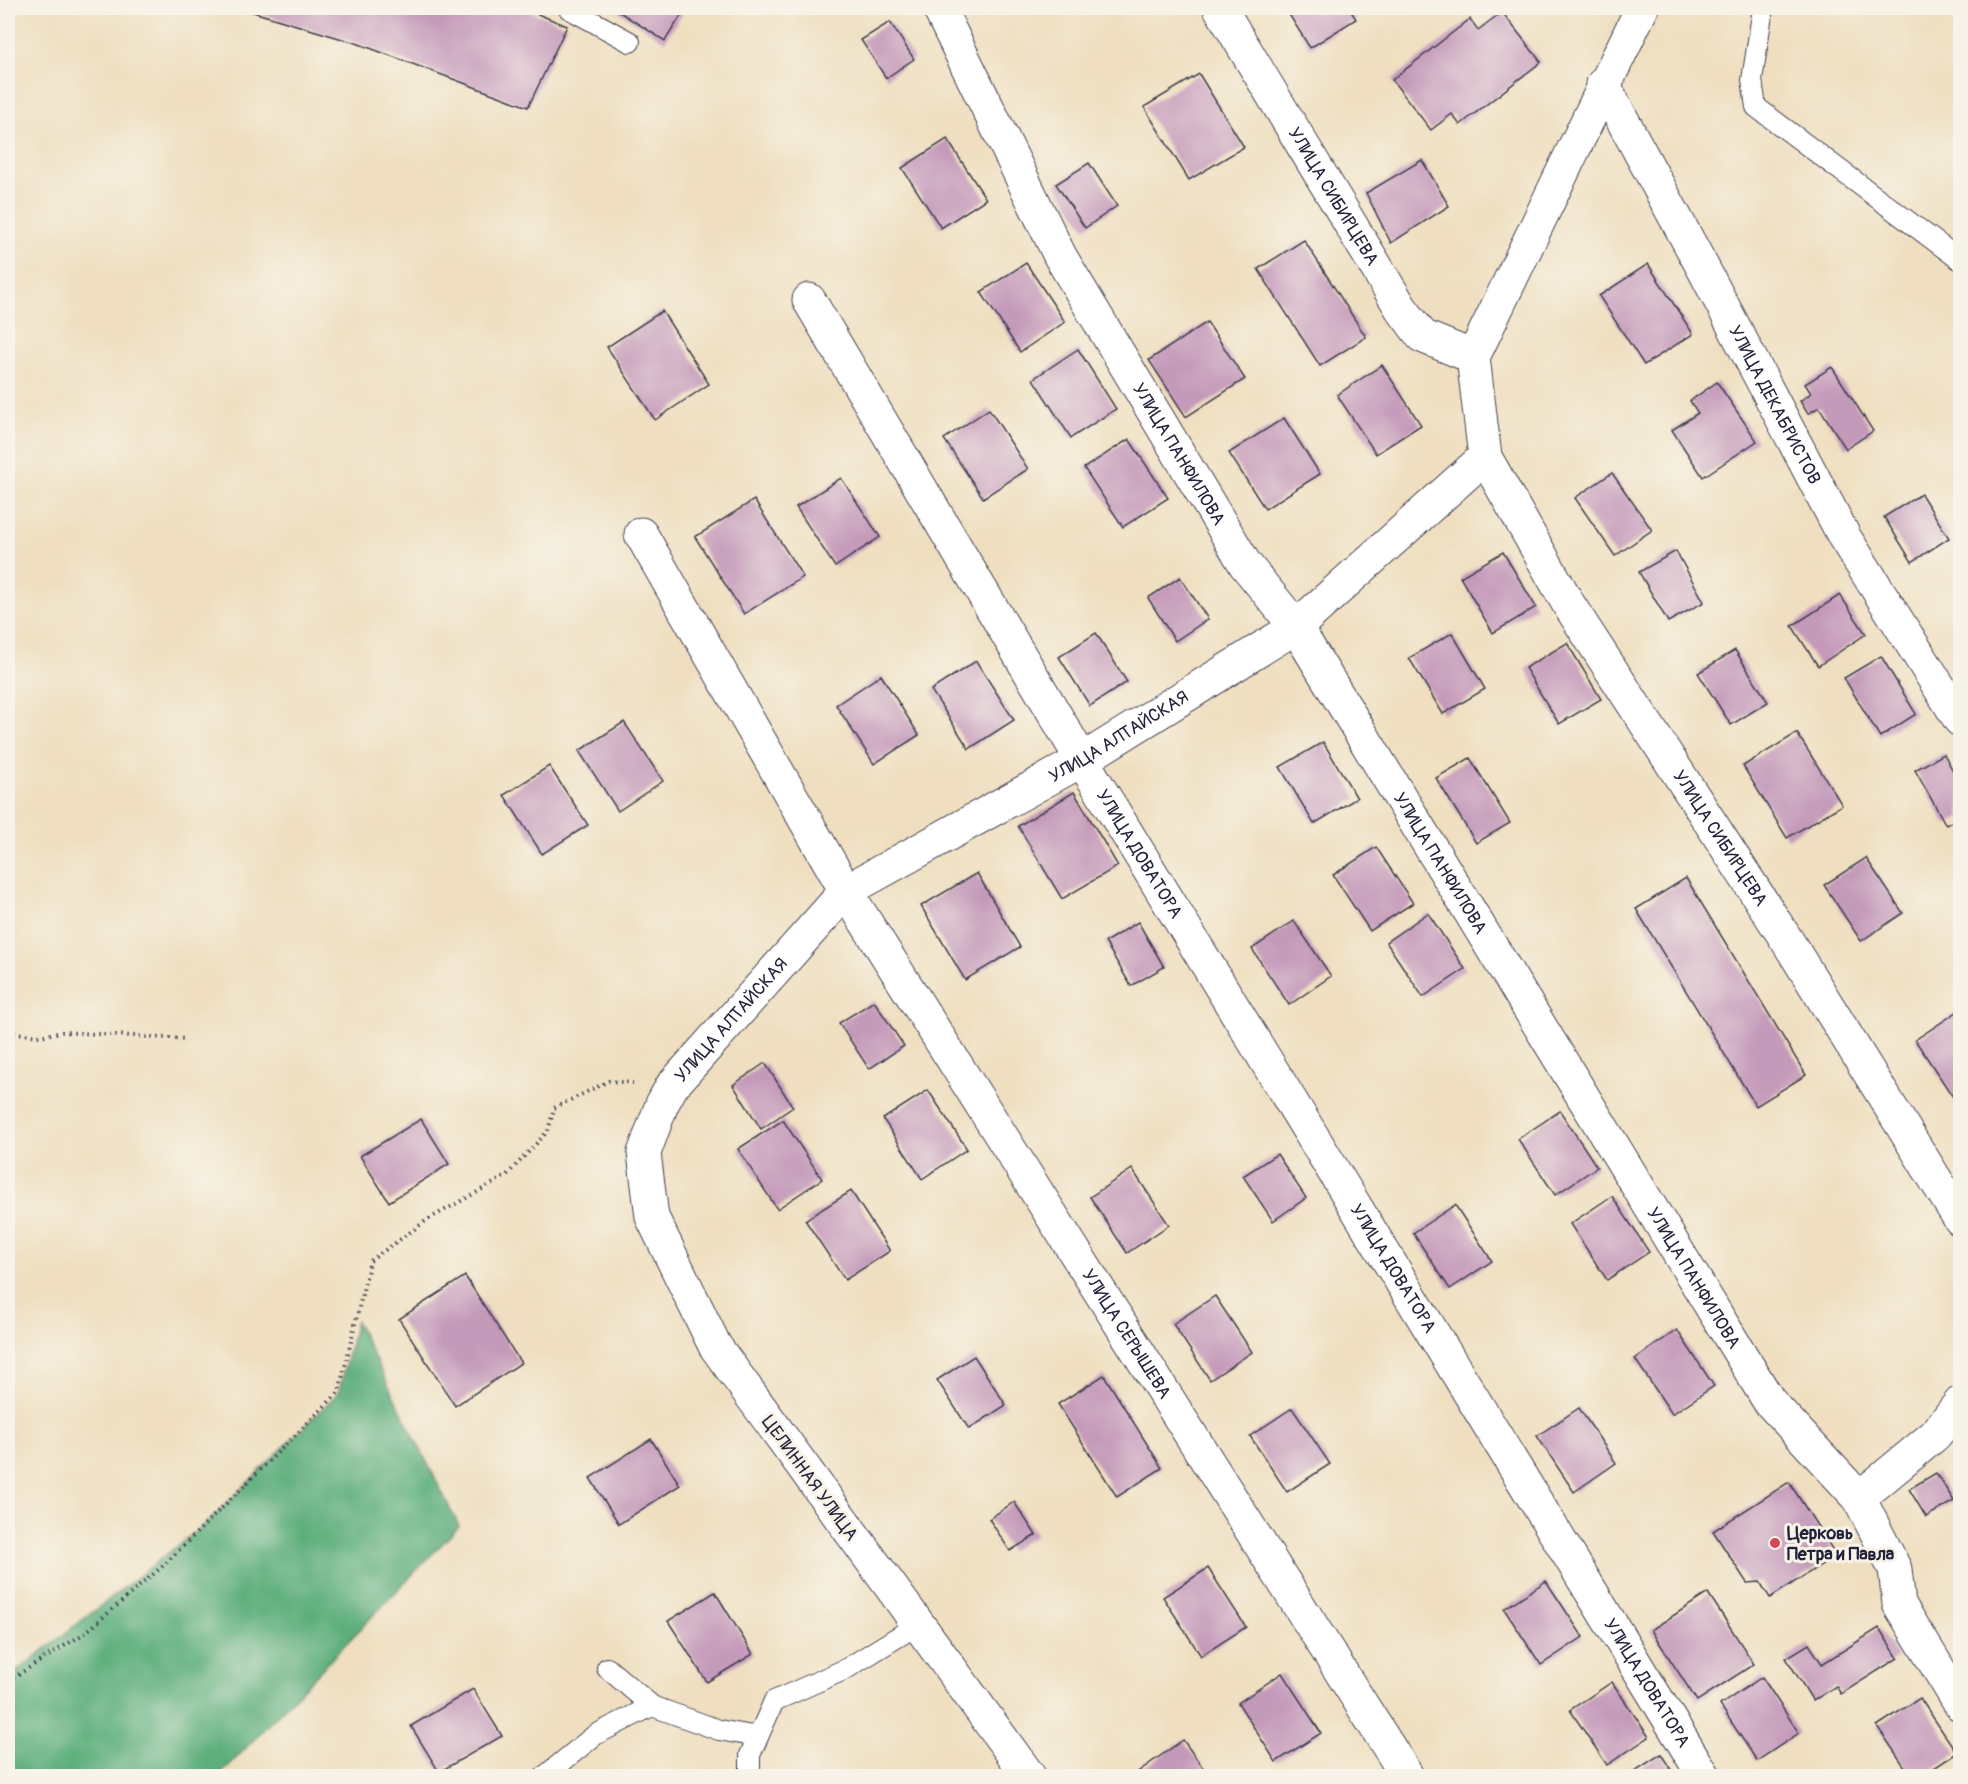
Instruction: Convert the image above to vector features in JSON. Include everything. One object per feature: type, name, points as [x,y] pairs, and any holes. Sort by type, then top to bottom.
[{"type":"street","name":"УЛИЦА ПАНФИЛОВА","points":[[939,8],[1060,256],[1245,564],[1296,627],[1769,1401],[1859,1498],[1895,1569],[1899,1604],[1960,1704]]},
{"type":"street","name":"УЛИЦА СИБИРЦЕВА","points":[[1220,8],[1401,308],[1422,336],[1473,357]]},
{"type":"street","points":[[1485,457],[1473,357],[1603,84],[1642,8]]},
{"type":"street","name":"УЛИЦА ДЕКАБРИСТОВ","points":[[1603,84],[1845,538],[1960,720]]},
{"type":"street","name":"УЛИЦА ДОВАТОРА","points":[[809,300],[1082,760],[1704,1776]]},
{"type":"street","name":"УЛИЦА АЛТАЙСКАЯ","points":[[644,1153],[662,1104],[672,1086],[846,891],[1082,760],[1296,627],[1485,457]]},
{"type":"street","name":"УЛИЦА СИБИРЦЕВА","points":[[1485,457],[1569,605],[1788,942],[1960,1219]]},
{"type":"street","name":"УЛИЦА СЕРЫШЕВА","points":[[641,534],[846,891],[1407,1776]]},
{"type":"street","name":"ЦЕЛИННАЯ УЛИЦА","points":[[644,1153],[652,1217],[715,1346],[917,1626],[1029,1776]]},
{"type":"street","points":[[1859,1498],[1935,1435],[1960,1403]]},
{"type":"lane","points":[[568,8],[630,42]]},
{"type":"lane","points":[[1763,8],[1752,80],[1756,107],[1960,260]]},
{"type":"lane","points":[[750,1776],[750,1755],[774,1701],[846,1670],[917,1626]]},
{"type":"lane","points":[[607,1668],[652,1706],[719,1730],[758,1737]]},
{"type":"lane","points":[[544,1776],[595,1735],[652,1706]]},
{"type":"path","points":[[8,1032],[40,1036],[63,1032],[187,1039]]},
{"type":"path","points":[[8,1682],[85,1633],[164,1565],[339,1392],[370,1261],[427,1220],[506,1176],[548,1131],[554,1108],[609,1081],[672,1086]]},
{"type":"green space","points":[[356,1321],[459,1526],[219,1776],[8,1776],[8,1678],[208,1522],[339,1392]]},
{"type":"building","points":[[240,8],[523,8],[567,26],[528,107],[359,44]]},
{"type":"building","points":[[613,8],[686,8],[665,41]]},
{"type":"building","points":[[1285,8],[1349,8],[1356,19],[1310,48]]},
{"type":"building","points":[[1502,12],[1541,62],[1460,125],[1452,114],[1431,130],[1392,80],[1470,19],[1478,30]]},
{"type":"building","points":[[890,22],[914,59],[886,78],[861,40]]},
{"type":"building","points":[[1199,74],[1244,147],[1189,180],[1144,107]]},
{"type":"building","points":[[947,139],[986,199],[941,228],[902,168]]},
{"type":"building","points":[[1422,160],[1449,206],[1391,243],[1366,193]]},
{"type":"building","points":[[1089,163],[1117,206],[1085,228],[1056,184]]},
{"type":"building","points":[[1304,240],[1366,337],[1320,366],[1258,269]]},
{"type":"building","points":[[1026,263],[1065,322],[1020,352],[981,292]]},
{"type":"building","points":[[1648,264],[1693,334],[1644,365],[1599,296]]},
{"type":"building","points":[[662,311],[709,384],[655,420],[607,347]]},
{"type":"building","points":[[1207,322],[1245,379],[1186,417],[1149,360]]},
{"type":"building","points":[[1078,349],[1116,409],[1071,438],[1033,379]]},
{"type":"building","points":[[1382,365],[1421,425],[1376,454],[1337,395]]},
{"type":"building","points":[[1832,367],[1873,431],[1846,449],[1819,407],[1808,414],[1800,401],[1811,393],[1805,384]]},
{"type":"building","points":[[1717,382],[1757,441],[1703,477],[1672,430],[1698,413],[1690,401]]},
{"type":"building","points":[[989,409],[1028,469],[983,498],[944,439]]},
{"type":"building","points":[[1284,418],[1320,474],[1265,509],[1229,453]]},
{"type":"building","points":[[1129,439],[1168,498],[1123,527],[1084,468]]},
{"type":"building","points":[[1612,473],[1652,530],[1615,556],[1575,498]]},
{"type":"building","points":[[841,478],[880,537],[835,567],[796,507]]},
{"type":"building","points":[[1921,494],[1949,538],[1912,562],[1884,517]]},
{"type":"building","points":[[754,500],[803,577],[744,614],[695,537]]},
{"type":"building","points":[[1676,551],[1704,602],[1668,622],[1639,572]]},
{"type":"building","points":[[1503,552],[1536,607],[1493,633],[1460,577]]},
{"type":"building","points":[[1180,577],[1208,619],[1175,641],[1148,598]]},
{"type":"building","points":[[1840,595],[1866,634],[1818,666],[1792,626]]},
{"type":"building","points":[[1096,633],[1127,682],[1090,706],[1059,657]]},
{"type":"building","points":[[1452,633],[1485,689],[1443,714],[1409,658]]},
{"type":"building","points":[[1567,643],[1601,699],[1559,724],[1525,668]]},
{"type":"building","points":[[1735,650],[1768,702],[1731,725],[1698,673]]},
{"type":"building","points":[[1881,656],[1916,714],[1880,737],[1844,678]]},
{"type":"building","points":[[976,661],[1014,720],[969,749],[931,690]]},
{"type":"building","points":[[881,675],[919,735],[874,764],[836,705]]},
{"type":"building","points":[[624,722],[663,781],[618,811],[579,751]]},
{"type":"building","points":[[1797,733],[1842,805],[1787,838],[1743,766]]},
{"type":"building","points":[[1323,742],[1357,798],[1314,824],[1280,767]]},
{"type":"building","points":[[1944,754],[1960,784],[1960,817],[1946,825],[1915,770]]},
{"type":"building","points":[[1470,758],[1510,823],[1476,843],[1436,778]]},
{"type":"building","points":[[549,766],[588,825],[542,854],[504,795]]},
{"type":"building","points":[[1074,792],[1118,866],[1062,899],[1018,826]]},
{"type":"building","points":[[1376,847],[1413,903],[1370,931],[1333,875]]},
{"type":"building","points":[[1866,858],[1903,913],[1861,941],[1824,885]]},
{"type":"building","points":[[977,873],[1020,947],[965,980],[921,906]]},
{"type":"building","points":[[1686,878],[1806,1075],[1756,1106],[1636,909]]},
{"type":"building","points":[[1428,913],[1465,969],[1423,997],[1386,942]]},
{"type":"building","points":[[1294,921],[1331,976],[1289,1005],[1252,949]]},
{"type":"building","points":[[1138,922],[1164,967],[1131,986],[1105,942]]},
{"type":"building","points":[[874,1001],[904,1046],[869,1069],[839,1023]]},
{"type":"building","points":[[1960,1010],[1960,1104],[1959,1106],[1915,1040]]},
{"type":"building","points":[[765,1063],[793,1107],[761,1129],[733,1085]]},
{"type":"building","points":[[928,1090],[967,1149],[922,1179],[883,1119]]},
{"type":"building","points":[[1560,1111],[1597,1167],[1555,1195],[1518,1139]]},
{"type":"building","points":[[421,1119],[449,1164],[389,1202],[360,1156]]},
{"type":"building","points":[[783,1120],[822,1179],[777,1209],[738,1149]]},
{"type":"building","points":[[1277,1154],[1306,1198],[1273,1221],[1243,1176]]},
{"type":"building","points":[[1132,1169],[1169,1225],[1127,1253],[1090,1197]]},
{"type":"building","points":[[851,1191],[890,1251],[845,1280],[805,1220]]},
{"type":"building","points":[[1612,1196],[1649,1252],[1607,1280],[1570,1224]]},
{"type":"building","points":[[1455,1205],[1492,1261],[1450,1289],[1413,1233]]},
{"type":"building","points":[[465,1276],[521,1363],[455,1406],[399,1319]]},
{"type":"building","points":[[1215,1296],[1252,1352],[1210,1380],[1173,1324]]},
{"type":"building","points":[[1677,1330],[1714,1386],[1672,1414],[1635,1359]]},
{"type":"building","points":[[974,1356],[1006,1405],[969,1429],[937,1380]]},
{"type":"building","points":[[1104,1375],[1162,1468],[1117,1497],[1058,1404]]},
{"type":"building","points":[[1292,1408],[1330,1464],[1287,1492],[1250,1436]]},
{"type":"building","points":[[1579,1408],[1616,1463],[1574,1492],[1537,1436]]},
{"type":"building","points":[[651,1439],[680,1485],[619,1524],[590,1478]]},
{"type":"building","points":[[1936,1473],[1954,1501],[1926,1517],[1909,1489]]},
{"type":"building","name":"Церковь Петра и Павла","points":[[1789,1482],[1836,1555],[1770,1598],[1760,1582],[1747,1583],[1713,1531]]},
{"type":"building","points":[[1014,1502],[1036,1535],[1010,1551],[989,1519]]},
{"type":"building","points":[[1208,1568],[1246,1627],[1201,1656],[1163,1597]]},
{"type":"building","points":[[1546,1581],[1583,1637],[1541,1665],[1504,1609]]},
{"type":"building","points":[[715,1592],[753,1654],[707,1682],[668,1621]]},
{"type":"building","points":[[1708,1593],[1754,1664],[1697,1701],[1651,1630]]},
{"type":"building","points":[[1879,1628],[1898,1658],[1841,1694],[1836,1686],[1813,1701],[1786,1658],[1809,1644],[1822,1664]]},
{"type":"building","points":[[1282,1673],[1321,1733],[1276,1762],[1238,1703]]},
{"type":"building","points":[[1762,1677],[1799,1733],[1757,1761],[1720,1705]]},
{"type":"building","points":[[1612,1682],[1649,1737],[1607,1765],[1570,1710]]},
{"type":"building","points":[[473,1689],[502,1736],[439,1772],[411,1726]]},
{"type":"building","points":[[1920,1698],[1957,1753],[1922,1776],[1911,1776],[1877,1726]]},
{"type":"building","points":[[1183,1740],[1209,1776],[1132,1776]]},
{"type":"building","points":[[1661,1754],[1675,1776],[1627,1776]]},
{"type":"place","name":"Церковь Петра и Павла","points":[[1775,1543]]}]
